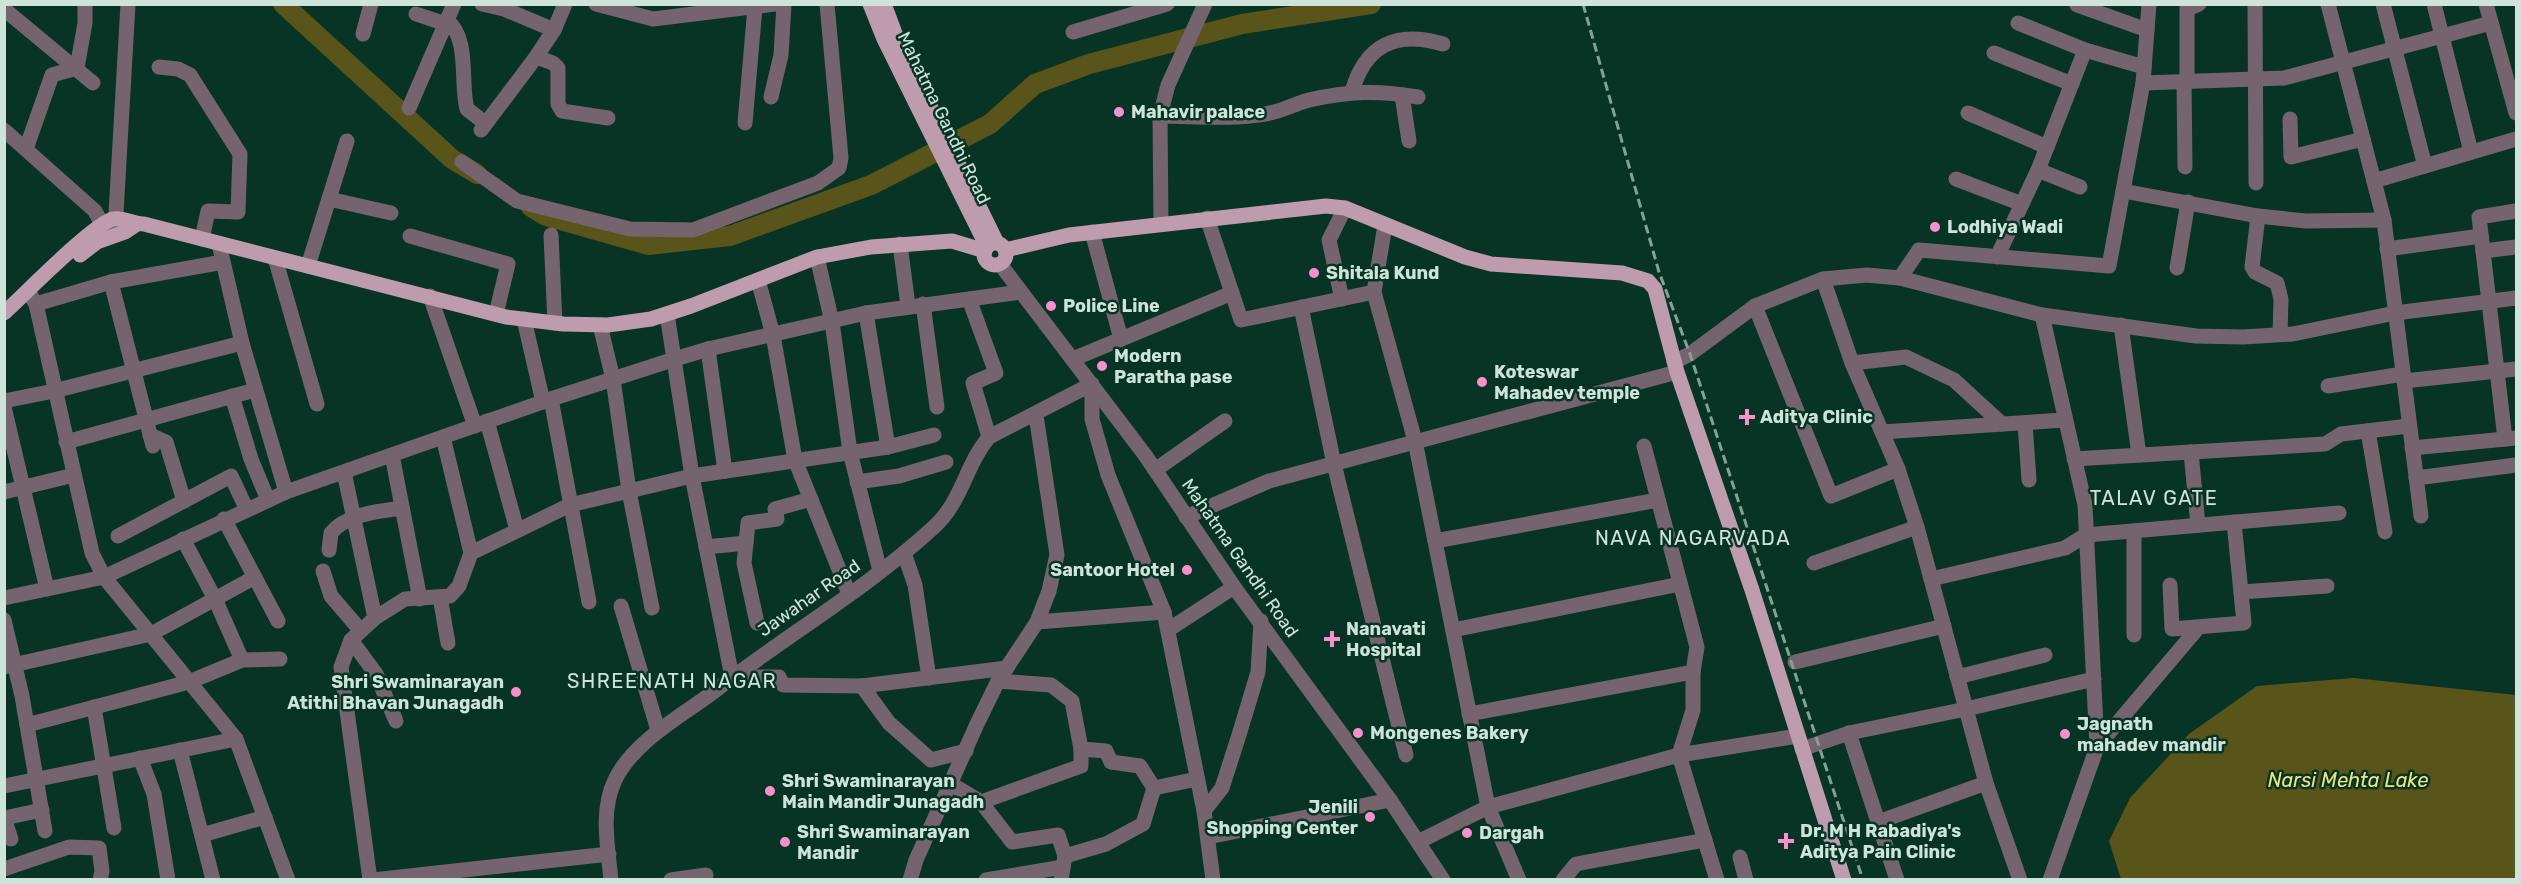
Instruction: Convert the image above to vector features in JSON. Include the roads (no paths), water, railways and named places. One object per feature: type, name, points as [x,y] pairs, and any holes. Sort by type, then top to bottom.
[{"type":"main road","name":"Mahatma Gandhi Road","points":[[870,4],[890,38],[995,251]]},
{"type":"main road","name":"Mahatma Gandhi Road","points":[[884,4],[890,38]]},
{"type":"main road","points":[[4,324],[110,228],[125,232],[137,224],[496,314],[555,323],[600,325],[651,319],[817,257],[871,247],[952,241],[995,251],[1092,232],[1326,206],[1345,208],[1465,256],[1491,264],[1622,273],[1648,281],[1655,289],[1676,367],[1752,590],[1844,879]]},
{"type":"main road","points":[[4,313],[32,298]]},
{"type":"street","points":[[77,68],[85,23],[85,4]]},
{"type":"street","points":[[110,228],[128,4]]},
{"type":"street","points":[[363,34],[371,4]]},
{"type":"street","points":[[409,108],[454,4]]},
{"type":"street","points":[[482,4],[504,9],[554,30]]},
{"type":"street","points":[[416,14],[453,26],[459,40],[467,110],[483,126],[536,57],[554,30],[565,4]]},
{"type":"street","points":[[596,4],[653,19],[775,4]]},
{"type":"street","points":[[771,97],[781,55],[784,4]]},
{"type":"street","points":[[462,162],[517,201],[630,230],[693,230],[750,207],[807,189],[831,176],[839,168],[841,158],[827,4]]},
{"type":"street","points":[[1073,32],[1167,4]]},
{"type":"street","points":[[1161,223],[1159,130],[1168,85],[1205,4]]},
{"type":"street","points":[[1900,278],[1919,250],[2109,266],[2143,83],[2149,4]]},
{"type":"street","points":[[2184,167],[2187,9],[2199,4]]},
{"type":"street","points":[[2255,4],[2256,183]]},
{"type":"street","points":[[2328,4],[2384,220],[2421,516]]},
{"type":"street","points":[[2383,4],[2425,166]]},
{"type":"street","points":[[2434,4],[2470,152]]},
{"type":"street","points":[[2486,4],[2517,112]]},
{"type":"street","points":[[2077,5],[2147,30]]},
{"type":"street","points":[[745,123],[755,7]]},
{"type":"street","points":[[4,9],[93,83]]},
{"type":"street","points":[[2018,23],[2085,50],[2144,66]]},
{"type":"street","points":[[2143,83],[2284,78],[2491,23]]},
{"type":"street","points":[[1352,92],[1360,68],[1384,44],[1420,39],[1443,44]]},
{"type":"street","points":[[1997,256],[2038,170],[2085,50]]},
{"type":"street","points":[[1994,53],[2072,84]]},
{"type":"street","points":[[536,57],[553,63],[558,68],[558,105],[562,111],[608,118]]},
{"type":"street","points":[[159,67],[178,69],[190,75],[240,154],[238,212],[208,211],[202,239]]},
{"type":"street","points":[[26,148],[52,75],[77,68]]},
{"type":"street","points":[[1159,130],[1266,114],[1308,100],[1352,92],[1374,91],[1418,97]]},
{"type":"street","points":[[1402,94],[1409,141]]},
{"type":"street","points":[[1968,113],[2047,147]]},
{"type":"street","points":[[2290,120],[2291,157],[2363,139]]},
{"type":"street","points":[[4,130],[95,211],[110,228]]},
{"type":"street","points":[[2374,181],[2517,139]]},
{"type":"street","points":[[308,266],[347,141]]},
{"type":"street","points":[[2038,170],[2080,187]]},
{"type":"street","points":[[1956,179],[2022,204]]},
{"type":"street","points":[[2123,191],[2258,216],[2306,222],[2384,220]]},
{"type":"street","points":[[329,199],[391,213]]},
{"type":"street","points":[[2177,268],[2188,202]]},
{"type":"street","points":[[1342,299],[1329,240],[1345,208]]},
{"type":"street","points":[[2412,448],[2511,439],[2496,371],[2479,217],[2517,211]]},
{"type":"street","points":[[2258,216],[2252,267],[2255,272],[2277,283],[2281,299],[2280,334]]},
{"type":"street","points":[[1207,218],[1241,320],[1374,292]]},
{"type":"street","points":[[1386,225],[1374,292],[1415,441],[1488,807],[1519,879]]},
{"type":"street","points":[[1092,232],[1121,339]]},
{"type":"street","points":[[551,235],[555,323]]},
{"type":"street","points":[[410,236],[508,264],[496,314]]},
{"type":"street","points":[[219,244],[242,343],[286,492]]},
{"type":"street","points":[[900,244],[916,305],[937,407]]},
{"type":"street","points":[[2387,249],[2482,244],[2517,247]]},
{"type":"street","name":"Mahatma Gandhi Road","points":[[995,251],[1021,292],[1155,470],[1185,517],[1390,800],[1443,879]]},
{"type":"street","points":[[817,257],[832,322],[850,452],[880,571]]},
{"type":"street","points":[[275,258],[318,404]]},
{"type":"street","points":[[223,262],[32,298],[92,553],[104,577],[236,740],[288,879]]},
{"type":"street","points":[[1185,517],[1269,481],[1676,367],[1755,306],[1823,279],[1867,275],[1900,278],[2042,315],[2196,336],[2243,337],[2293,334],[2395,313],[2517,298]]},
{"type":"street","points":[[1823,279],[1852,363],[1898,469],[1917,527],[1986,783],[2020,879]]},
{"type":"street","points":[[758,280],[772,335],[795,460],[849,594]]},
{"type":"street","points":[[111,282],[152,440],[166,442],[184,501]]},
{"type":"street","points":[[4,598],[104,577],[286,492],[547,400],[708,349],[866,313],[1021,292]]},
{"type":"street","points":[[1073,359],[1232,293]]},
{"type":"street","points":[[430,296],[481,423],[517,530]]},
{"type":"street","points":[[969,299],[996,373],[973,383],[989,437],[1000,429],[1036,415],[1092,384],[1092,419],[1108,475],[1164,612],[1204,811],[1208,837],[1209,879]]},
{"type":"street","points":[[1755,306],[1831,496],[1898,469]]},
{"type":"street","points":[[1301,307],[1334,464],[1406,755]]},
{"type":"street","points":[[866,313],[888,447]]},
{"type":"street","points":[[667,314],[692,476],[732,677],[779,677],[783,685],[862,686],[929,678],[1002,675],[1051,685],[1072,701],[1081,749],[1080,766],[981,802]]},
{"type":"street","points":[[2042,315],[2085,505],[2097,747]]},
{"type":"street","points":[[524,319],[547,400],[589,602]]},
{"type":"street","points":[[600,325],[613,379],[629,491],[652,608]]},
{"type":"street","points":[[2121,325],[2139,455]]},
{"type":"street","points":[[4,401],[54,391],[242,343]]},
{"type":"street","points":[[708,349],[725,471]]},
{"type":"street","points":[[1852,363],[1906,357],[1954,380],[2002,424]]},
{"type":"street","points":[[2328,386],[2517,369]]},
{"type":"street","points":[[66,442],[255,390]]},
{"type":"street","points":[[232,396],[251,459],[268,500]]},
{"type":"street","points":[[4,407],[47,589]]},
{"type":"street","points":[[910,879],[916,860],[1002,675],[1037,622],[1049,591],[1057,555],[1036,415]]},
{"type":"street","points":[[1882,432],[2064,420]]},
{"type":"street","points":[[1155,470],[1225,421]]},
{"type":"street","points":[[2025,423],[2029,480]]},
{"type":"street","points":[[2074,459],[2325,444],[2341,434],[2409,426]]},
{"type":"street","points":[[2368,431],[2385,532]]},
{"type":"street","points":[[471,553],[570,505],[692,476],[888,447],[934,435]]},
{"type":"street","points":[[443,437],[471,553],[459,586],[450,596],[405,600],[375,618],[356,636],[341,667],[371,879],[609,854]]},
{"type":"street","name":"Jawahar Road","points":[[611,879],[607,807],[614,781],[628,762],[658,730],[904,553],[947,514],[980,448],[989,437]]},
{"type":"street","points":[[1644,446],[1697,647],[1693,672],[1693,711],[1679,755],[1717,879]]},
{"type":"street","points":[[2192,452],[2198,525]]},
{"type":"street","points":[[392,455],[420,598]]},
{"type":"street","points":[[857,482],[899,476],[946,462]]},
{"type":"street","points":[[2416,478],[2517,465]]},
{"type":"street","points":[[344,472],[375,618]]},
{"type":"street","points":[[4,492],[74,475]]},
{"type":"street","points":[[118,536],[231,476],[247,510]]},
{"type":"street","points":[[757,623],[744,563],[748,523],[777,519],[775,509],[811,499]]},
{"type":"street","points":[[1435,541],[1658,500]]},
{"type":"street","points":[[329,549],[331,533],[335,528],[354,518],[402,508]]},
{"type":"street","points":[[1931,579],[2066,548],[2086,535],[2339,513]]},
{"type":"street","points":[[224,519],[278,621]]},
{"type":"street","points":[[2170,585],[2172,629],[2244,623],[2234,522]]},
{"type":"street","points":[[1814,563],[1917,527]]},
{"type":"street","points":[[2134,531],[2134,635]]},
{"type":"street","points":[[183,539],[215,599],[242,660]]},
{"type":"street","points":[[706,547],[746,543]]},
{"type":"street","points":[[904,553],[915,585],[929,678]]},
{"type":"street","points":[[323,571],[331,596],[376,674],[396,721]]},
{"type":"street","points":[[10,666],[151,634],[255,577]]},
{"type":"street","points":[[1453,630],[1680,584]]},
{"type":"street","points":[[1168,630],[1234,586]]},
{"type":"street","points":[[2241,592],[2327,586]]},
{"type":"street","points":[[440,597],[448,643]]},
{"type":"street","points":[[621,606],[658,730]]},
{"type":"street","points":[[1037,622],[1164,612]]},
{"type":"street","points":[[4,620],[10,666],[27,725],[45,831]]},
{"type":"street","points":[[1204,811],[1222,788],[1239,735],[1258,672],[1262,621]]},
{"type":"street","points":[[1795,662],[1944,626]]},
{"type":"street","points":[[2050,879],[2097,747],[2198,628]]},
{"type":"street","points":[[1958,677],[2044,655]]},
{"type":"street","points":[[27,725],[189,682],[242,660],[280,659]]},
{"type":"street","points":[[1469,714],[1693,672]]},
{"type":"street","points":[[1418,842],[1488,807],[1679,755],[1800,743],[1966,709],[2094,679]]},
{"type":"street","points":[[862,686],[889,723],[931,760],[966,751]]},
{"type":"street","points":[[93,707],[105,765],[114,828]]},
{"type":"street","points":[[1850,733],[1897,879]]},
{"type":"street","points":[[4,786],[236,740]]},
{"type":"street","points":[[986,879],[1063,867],[1143,824],[1154,788],[1140,766],[1111,762],[1106,751],[1081,749]]},
{"type":"street","points":[[180,750],[213,879]]},
{"type":"street","points":[[140,758],[154,794],[168,879]]},
{"type":"street","points":[[1154,788],[1197,779]]},
{"type":"street","points":[[1878,822],[1986,783]]},
{"type":"street","points":[[951,784],[981,802],[1012,842],[1058,835],[1063,867]]},
{"type":"street","points":[[1208,837],[1390,800]]},
{"type":"street","points":[[11,839],[4,818],[42,810]]},
{"type":"street","points":[[202,835],[265,817]]},
{"type":"street","points":[[1563,879],[1576,864],[1705,840]]},
{"type":"street","points":[[4,869],[69,847],[99,848],[102,871],[100,879]]},
{"type":"street","points":[[1740,857],[1746,879]]},
{"type":"street","points":[[671,879],[706,875]]},
{"type":"water","name":"Narsi Mehta Lake","points":[[2354,678],[2516,695],[2516,879],[2121,879],[2109,841],[2130,798],[2189,734],[2257,686]]},
{"type":"waterway","points":[[283,4],[452,159],[477,174]]},
{"type":"waterway","points":[[531,207],[546,216],[648,245],[730,236],[871,185],[990,124],[1035,84],[1089,64],[1242,24],[1371,4]]},
{"type":"railway","points":[[1583,4],[1659,272],[1690,354],[1863,880]]},
{"type":"place","name":"Mahavir palace","points":[[1119,112]]},
{"type":"place","name":"Lodhiya Wadi","points":[[1935,227]]},
{"type":"place","name":"Shitala Kund","points":[[1314,273]]},
{"type":"place","name":"Police Line","points":[[1051,306]]},
{"type":"place","name":"Modern Paratha pase","points":[[1102,366]]},
{"type":"place","name":"Koteswar Mahadev temple","points":[[1482,382]]},
{"type":"place","name":"Aditya Clinic","points":[[1747,417]]},
{"type":"place","name":"Santoor Hotel","points":[[1187,570]]},
{"type":"place","name":"Nanavati Hospital","points":[[1332,639]]},
{"type":"place","name":"Shri Swaminarayan Atithi Bhavan Junagadh","points":[[516,692]]},
{"type":"place","name":"Mongenes Bakery","points":[[1358,733]]},
{"type":"place","name":"Jagnath mahadev mandir","points":[[2065,734]]},
{"type":"place","name":"Shri Swaminarayan Main Mandir Junagadh","points":[[770,791]]},
{"type":"place","name":"Jenili Shopping Center","points":[[1370,817]]},
{"type":"place","name":"Dargah","points":[[1467,833]]},
{"type":"place","name":"Dr. M H Rabadiya's Aditya Pain Clinic","points":[[1786,841]]},
{"type":"place","name":"Shri Swaminarayan Mandir","points":[[785,842]]},
{"type":"district","name":"TALAV GATE","points":[[2154,498]]},
{"type":"district","name":"NAVA NAGARVADA","points":[[1693,538]]},
{"type":"district","name":"SHREENATH NAGAR","points":[[672,681]]}]
